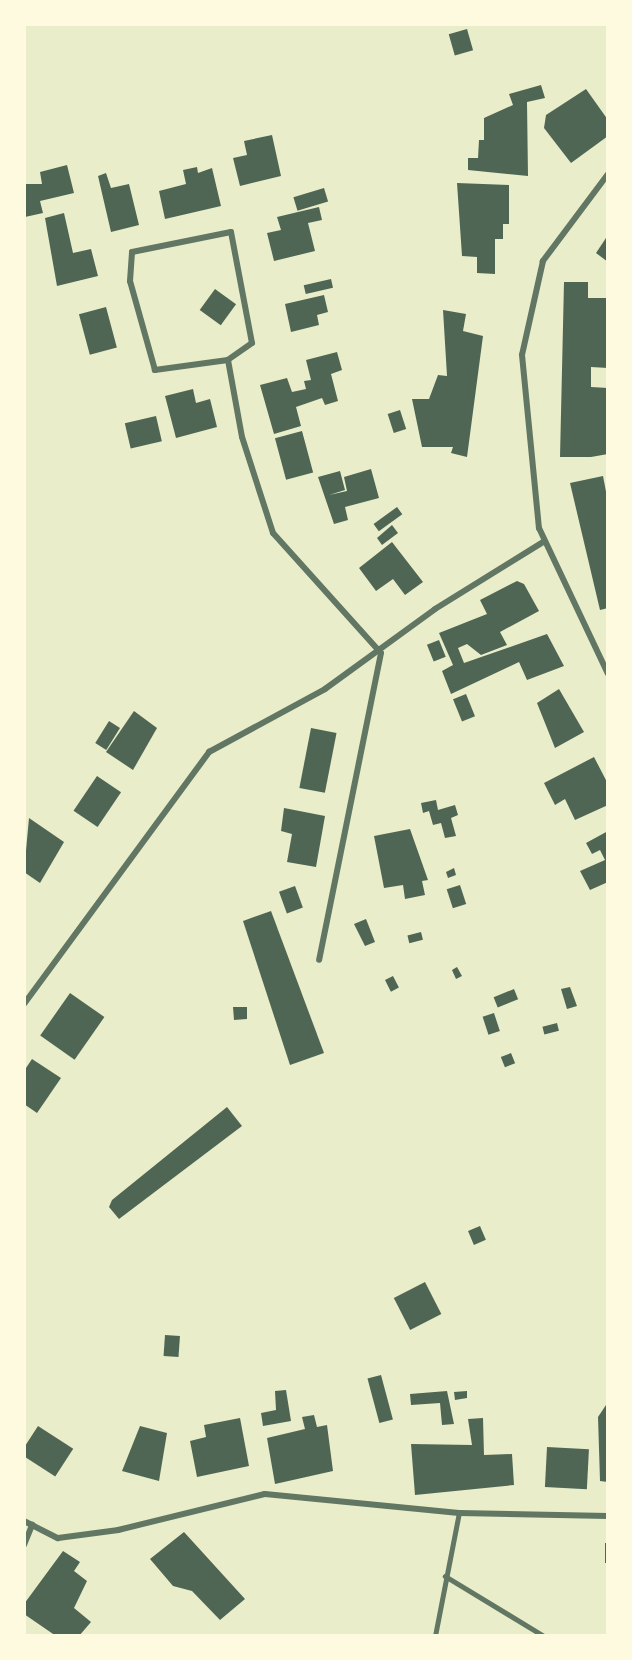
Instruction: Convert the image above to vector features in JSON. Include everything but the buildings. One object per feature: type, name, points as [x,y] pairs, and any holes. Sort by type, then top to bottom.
[{"type":"street","points":[[608,174],[543,261],[522,356],[543,542],[608,674]]},
{"type":"street","points":[[231,232],[252,343],[228,360],[155,370],[130,281],[132,252],[231,232]]},
{"type":"street","points":[[228,360],[242,437],[273,533],[381,653]]},
{"type":"street","points":[[24,1004],[209,752],[381,653],[435,609],[543,542]]},
{"type":"street","points":[[319,960],[381,653]]},
{"type":"street","points":[[24,1521],[58,1538],[265,1494],[459,1513],[608,1516]]},
{"type":"street","points":[[24,1545],[32,1525]]},
{"type":"lane","points":[[435,1636],[459,1513]]},
{"type":"lane","points":[[445,1576],[544,1636]]}]
